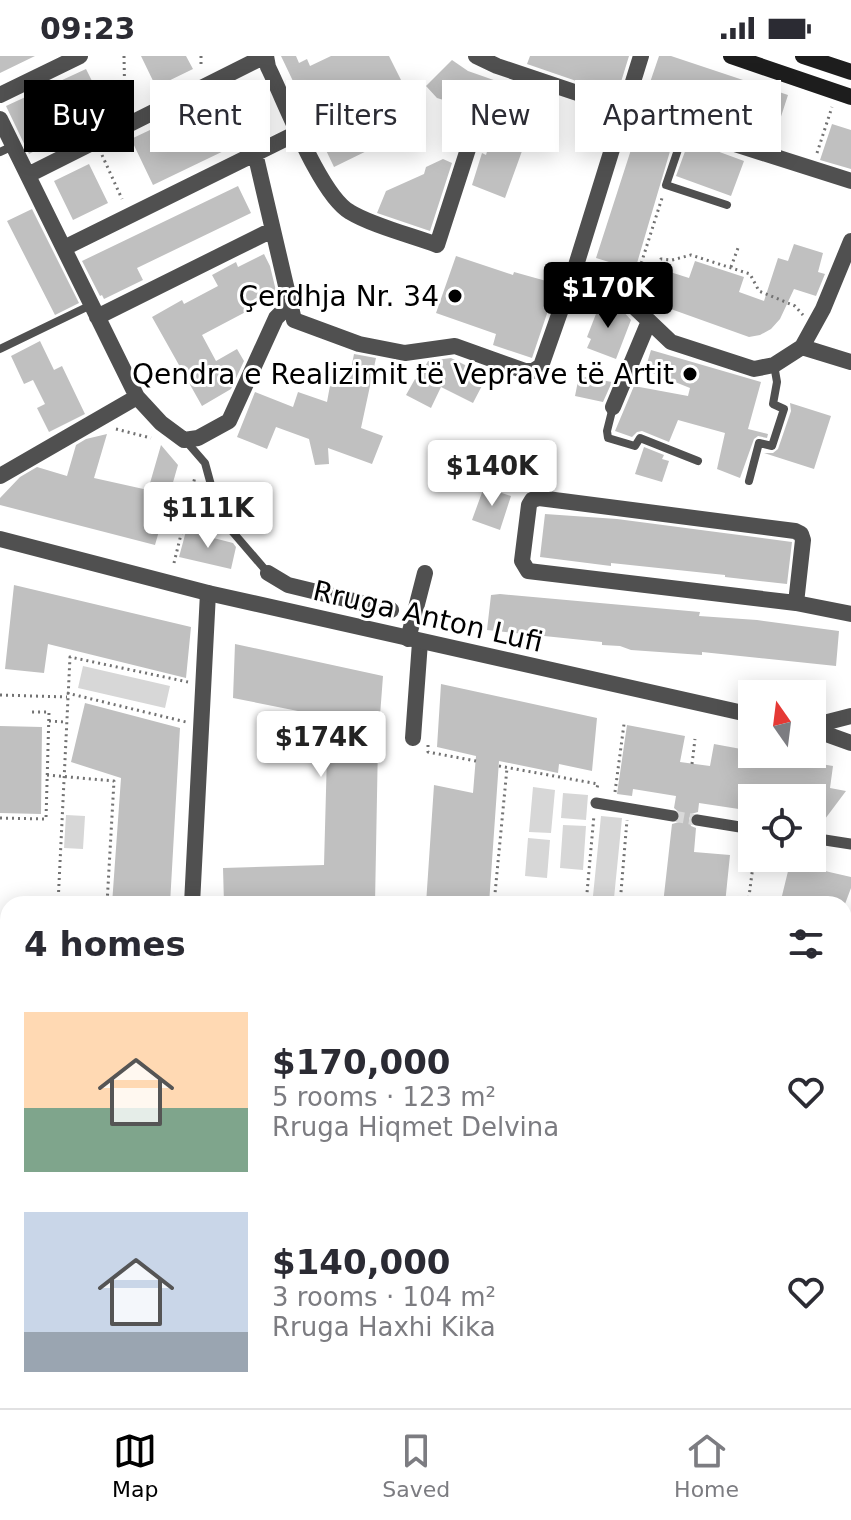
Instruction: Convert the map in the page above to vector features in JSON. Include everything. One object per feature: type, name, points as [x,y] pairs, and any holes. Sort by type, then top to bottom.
[{"type":"main road","points":[[731,56],[844,94]]},
{"type":"main road","points":[[803,56],[851,72]]},
{"type":"street","points":[[0,95],[80,56]]},
{"type":"street","points":[[217,80],[265,56],[286,105]]},
{"type":"street","points":[[634,80],[641,56]]},
{"type":"street","points":[[486,63],[575,92]]},
{"type":"street","points":[[0,119],[7,149],[28,175],[137,397],[161,423],[184,440],[198,438],[229,421],[276,318],[289,305]]},
{"type":"street","points":[[64,248],[286,138]]},
{"type":"street","points":[[28,175],[73,152]]},
{"type":"street","points":[[309,152],[328,190],[350,213],[437,245],[467,152]]},
{"type":"street","points":[[255,153],[294,320],[359,344],[405,353],[455,346],[525,371],[533,371],[541,366],[612,152]]},
{"type":"street","points":[[762,152],[851,181]]},
{"type":"street","points":[[94,311],[272,230]]},
{"type":"street","points":[[573,275],[629,302],[671,342],[754,369],[774,365],[802,347],[851,241]]},
{"type":"street","points":[[613,407],[649,321]]},
{"type":"street","points":[[802,347],[851,362]]},
{"type":"street","points":[[0,476],[137,397]]},
{"type":"street","points":[[796,603],[803,540],[801,534],[795,531],[539,498],[529,505],[522,561],[528,571],[796,603],[851,614]]},
{"type":"street","name":"Rruga Anton Lufi","points":[[0,539],[208,593],[738,712]]},
{"type":"street","points":[[268,573],[288,585],[391,610]]},
{"type":"street","points":[[413,738],[414,641],[425,573]]},
{"type":"street","points":[[192,896],[208,593]]},
{"type":"street","points":[[826,724],[851,716]]},
{"type":"street","points":[[826,733],[851,743]]},
{"type":"street","points":[[596,803],[673,816]]},
{"type":"street","points":[[697,820],[738,827]]},
{"type":"street","points":[[826,840],[851,844]]},
{"type":"lane","points":[[678,152],[666,185],[727,205]]},
{"type":"lane","points":[[0,349],[94,311]]},
{"type":"lane","points":[[749,481],[759,443],[772,446],[784,409],[773,404],[777,382],[774,365]]},
{"type":"lane","points":[[613,407],[608,438],[635,446],[640,438],[698,461]]},
{"type":"lane","points":[[184,440],[207,467],[214,496],[231,530],[268,573]]},
{"type":"path","points":[[124,56],[124,80]]},
{"type":"path","points":[[812,168],[844,94]]},
{"type":"path","points":[[100,152],[130,215]]},
{"type":"path","points":[[227,152],[233,164]]},
{"type":"path","points":[[629,302],[666,185]]},
{"type":"path","points":[[731,268],[738,248]]},
{"type":"path","points":[[653,276],[661,259],[672,260],[691,255],[750,274],[759,291],[795,306],[813,327]]},
{"type":"path","points":[[89,424],[134,433],[173,447],[184,440]]},
{"type":"path","points":[[174,563],[200,458]]},
{"type":"path","points":[[58,896],[70,657],[204,686]]},
{"type":"path","points":[[0,695],[67,695],[202,726]]},
{"type":"path","points":[[0,818],[46,819],[49,712],[31,712]]},
{"type":"path","points":[[49,721],[65,722]]},
{"type":"path","points":[[613,806],[624,724]]},
{"type":"path","points":[[692,764],[695,739]]},
{"type":"path","points":[[428,752],[476,761]]},
{"type":"path","points":[[499,766],[598,784],[587,896]]},
{"type":"path","points":[[495,896],[507,768]]},
{"type":"path","points":[[47,775],[114,781],[109,896]]},
{"type":"path","points":[[113,796],[119,797]]},
{"type":"path","points":[[621,896],[628,809]]},
{"type":"path","points":[[749,896],[752,872]]},
{"type":"shaded area","points":[[83,666],[170,686],[165,708],[78,688]]},
{"type":"shaded area","points":[[533,787],[555,790],[551,833],[529,832]]},
{"type":"shaded area","points":[[563,793],[588,795],[586,820],[561,818]]},
{"type":"shaded area","points":[[66,815],[85,816],[83,849],[64,848]]},
{"type":"shaded area","points":[[601,816],[622,818],[614,896],[593,896]]},
{"type":"shaded area","points":[[563,825],[586,826],[583,870],[560,868]]},
{"type":"shaded area","points":[[528,838],[550,840],[547,878],[525,876]]},
{"type":"building","points":[[0,56],[35,56],[0,73]]},
{"type":"building","points":[[141,56],[186,56],[193,69],[170,80],[153,80]]},
{"type":"building","points":[[281,56],[296,56],[299,63],[307,59],[310,66],[331,56],[389,56],[401,80],[292,80]]},
{"type":"building","points":[[530,56],[629,56],[622,80],[575,81],[527,64]]},
{"type":"building","points":[[659,56],[671,56],[743,80],[651,80]]},
{"type":"building","points":[[452,60],[468,71],[494,80],[442,80],[442,100],[426,86]]},
{"type":"building","points":[[86,69],[92,80],[62,80]]},
{"type":"building","points":[[781,93],[788,95],[781,117]]},
{"type":"building","points":[[24,98],[24,144],[6,106]]},
{"type":"building","points":[[832,124],[851,130],[851,169],[820,160]]},
{"type":"building","points":[[150,130],[150,152],[222,152],[153,185],[134,145],[134,138]]},
{"type":"building","points":[[327,152],[365,152],[334,167]]},
{"type":"building","points":[[487,152],[522,152],[505,198],[472,185],[482,153],[486,155]]},
{"type":"building","points":[[630,152],[670,152],[635,270],[596,258]]},
{"type":"building","points":[[685,152],[720,152],[744,161],[731,196],[676,176]]},
{"type":"building","points":[[443,159],[452,163],[430,231],[377,213],[386,191],[424,174],[426,167]]},
{"type":"building","points":[[89,164],[108,203],[73,220],[54,181]]},
{"type":"building","points":[[238,186],[251,213],[137,268],[143,280],[104,299],[100,296],[82,261]]},
{"type":"building","points":[[32,209],[79,303],[55,315],[7,221]]},
{"type":"building","points":[[794,244],[823,253],[818,272],[825,274],[816,296],[794,289],[780,319],[760,335],[749,337],[654,303],[667,271],[689,278],[695,261],[744,277],[739,292],[764,301],[778,258],[788,261]]},
{"type":"building","points":[[264,254],[276,291],[257,301],[259,305],[202,335],[216,361],[237,349],[244,361],[231,389],[202,406],[152,317],[182,300],[184,304],[218,286],[212,275],[236,262],[238,267]]},
{"type":"building","points":[[456,256],[513,275],[514,272],[557,284],[532,358],[493,345],[496,334],[436,313]]},
{"type":"building","points":[[601,301],[623,311],[631,320],[616,359],[587,348],[591,339],[587,337]]},
{"type":"building","points":[[40,341],[54,370],[62,366],[85,414],[49,432],[37,408],[45,404],[33,380],[24,384],[11,356]]},
{"type":"building","points":[[651,350],[761,382],[748,429],[768,434],[767,438],[758,436],[754,439],[740,478],[717,469],[725,433],[678,420],[669,442],[642,431],[632,437],[615,431],[634,386],[688,396],[690,388],[645,370]]},
{"type":"building","points":[[354,354],[376,358],[361,428],[383,436],[372,464],[328,448],[329,464],[315,465],[309,439],[276,427],[267,449],[237,437],[255,392],[293,407],[298,392],[327,402],[331,380],[348,384]]},
{"type":"building","points":[[451,358],[487,376],[473,403],[441,387],[431,408],[406,395],[428,361],[434,363]]},
{"type":"building","points":[[579,376],[612,382],[603,402],[575,396]]},
{"type":"building","points":[[790,403],[831,416],[814,469],[764,453],[773,453],[778,449],[791,411]]},
{"type":"building","points":[[107,434],[94,478],[148,490],[161,445],[178,465],[155,545],[0,505],[0,498],[20,477],[37,467],[67,476],[76,445]]},
{"type":"building","points":[[644,447],[664,455],[662,459],[669,461],[662,482],[635,474]]},
{"type":"building","points":[[484,487],[511,496],[500,530],[472,520]]},
{"type":"building","points":[[545,514],[617,519],[792,542],[787,584],[540,557]]},
{"type":"building","points":[[186,531],[233,543],[236,547],[231,569],[179,557]]},
{"type":"building","points":[[14,585],[191,627],[186,678],[48,644],[44,673],[5,669]]},
{"type":"building","points":[[491,595],[700,612],[699,616],[839,631],[836,666],[702,652],[702,655],[631,650],[602,645],[602,642],[487,630]]},
{"type":"building","points":[[235,644],[383,676],[378,742],[375,896],[224,896],[223,868],[324,865],[328,717],[233,698]]},
{"type":"building","points":[[441,684],[597,718],[592,771],[559,764],[558,773],[499,761],[490,896],[427,896],[434,785],[473,793],[476,756],[437,747]]},
{"type":"building","points":[[85,703],[180,728],[170,896],[113,896],[121,778],[71,762]]},
{"type":"building","points":[[627,725],[685,736],[680,762],[710,766],[714,744],[738,748],[738,768],[833,766],[830,788],[846,791],[826,818],[826,784],[738,784],[738,809],[699,803],[698,812],[691,814],[689,819],[691,826],[696,828],[694,852],[730,855],[726,896],[664,896],[672,824],[679,822],[681,814],[674,808],[676,796],[633,789],[632,796],[617,794]]},
{"type":"building","points":[[0,726],[42,727],[41,814],[0,813]]},
{"type":"building","points":[[826,871],[851,877],[848,896],[782,896],[788,872]]},
{"type":"tunnel","points":[[673,816],[697,820]]},
{"type":"place","name":"Çerdhja Nr. 34","points":[[455,296]]},
{"type":"place","name":"Qendra e Realizimit të Veprave të Artit","points":[[690,374]]}]
